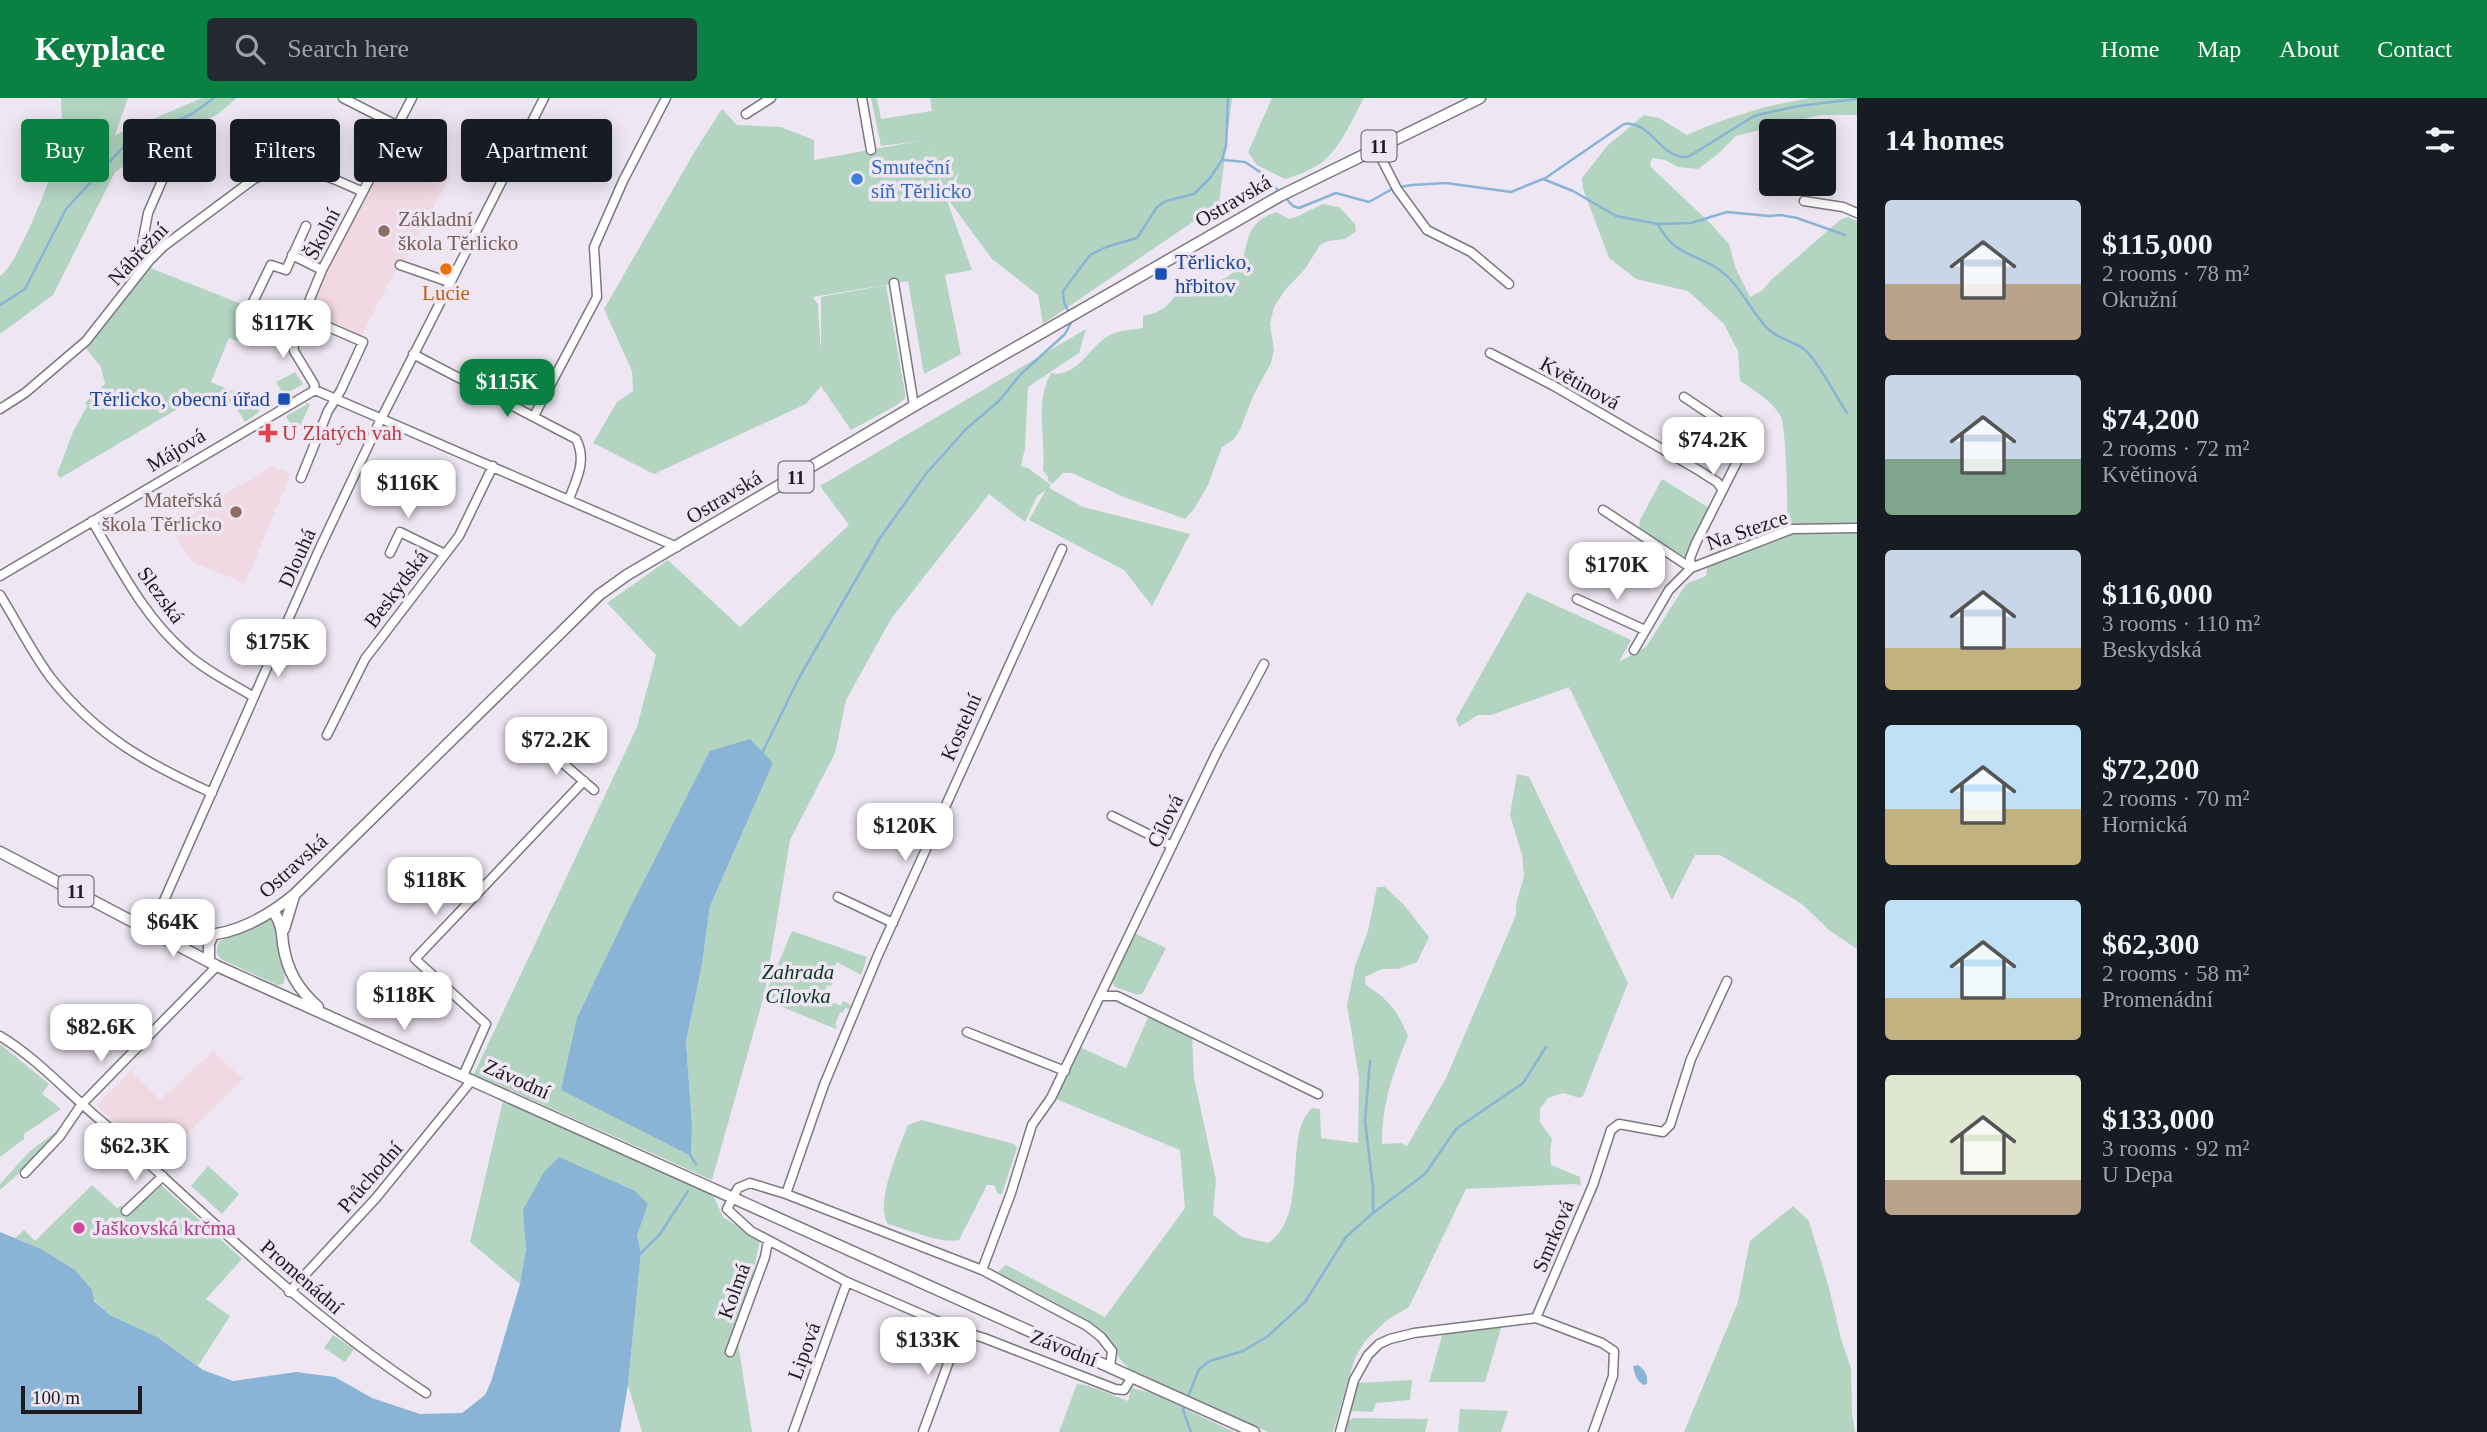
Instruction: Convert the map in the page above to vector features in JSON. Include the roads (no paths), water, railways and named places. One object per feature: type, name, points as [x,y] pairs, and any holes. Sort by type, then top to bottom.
[{"type":"main road","name":"Ostravská","points":[[151,930],[214,934],[274,912],[600,596],[627,575],[1280,196],[1474,99]]},
{"type":"main road","name":"11","points":[[0,852],[151,930]]},
{"type":"main road","points":[[283,933],[295,894]]},
{"type":"main road","points":[[274,912],[280,921],[293,978],[302,992],[323,1012]]},
{"type":"main road","name":"Závodní","points":[[151,930],[213,964],[1254,1432]]},
{"type":"main road","points":[[213,964],[209,944],[214,934]]},
{"type":"main road","points":[[273,989],[284,989],[293,978]]},
{"type":"street","points":[[343,98],[384,119]]},
{"type":"street","name":"Školní","points":[[402,119],[412,98]]},
{"type":"street","name":"Dlouhá","points":[[151,930],[318,552],[381,417],[544,98]]},
{"type":"street","points":[[534,416],[597,297],[594,247],[623,181],[666,98]]},
{"type":"street","points":[[746,114],[771,98]]},
{"type":"street","points":[[862,98],[871,150]]},
{"type":"street","points":[[1376,148],[1397,190],[1427,230],[1471,252],[1509,284]]},
{"type":"street","name":"Nábřežní","points":[[0,409],[24,393],[86,341],[149,261],[187,227],[254,179],[270,171],[295,169],[320,173],[363,192]]},
{"type":"street","points":[[149,261],[142,245],[148,213],[161,182]]},
{"type":"street","name":"Školní","points":[[315,390],[293,345],[322,270],[368,182]]},
{"type":"street","points":[[1804,201],[1843,207],[1857,214]]},
{"type":"street","points":[[252,304],[271,265],[286,270],[306,226]]},
{"type":"street","points":[[292,255],[322,270]]},
{"type":"street","points":[[400,265],[449,282]]},
{"type":"street","points":[[894,283],[914,407]]},
{"type":"street","points":[[301,478],[328,411],[363,342],[303,316]]},
{"type":"street","name":"Květinová","points":[[1490,353],[1554,386],[1698,470],[1717,482],[1723,490]]},
{"type":"street","points":[[413,354],[576,439],[582,450],[581,468],[569,499]]},
{"type":"street","points":[[315,390],[677,547]]},
{"type":"street","name":"Májová","points":[[0,576],[315,390]]},
{"type":"street","name":"Na Stezce","points":[[1684,397],[1747,438],[1692,551],[1691,568]]},
{"type":"street","name":"Beskydská","points":[[327,735],[365,659],[459,536],[493,466]]},
{"type":"street","points":[[1602,510],[1691,568]]},
{"type":"street","name":"Slezská","points":[[92,521],[139,600],[166,634],[206,668],[254,696]]},
{"type":"street","name":"Na Stezce","points":[[1634,650],[1669,590],[1691,568],[1792,529],[1857,528]]},
{"type":"street","points":[[390,553],[400,532],[445,554]]},
{"type":"street","name":"Kostelní","points":[[786,1194],[824,1085],[893,923],[1062,549]]},
{"type":"street","points":[[0,595],[50,677],[93,724],[132,753],[167,773],[212,793]]},
{"type":"street","points":[[1577,598],[1645,630]]},
{"type":"street","name":"Cílová","points":[[982,1270],[1011,1193],[1032,1125],[1051,1098],[1065,1071],[1217,752],[1264,664]]},
{"type":"street","points":[[537,741],[594,790]]},
{"type":"street","name":"Průchodní","points":[[289,1292],[403,1166],[468,1078],[486,1024],[415,959],[584,781]]},
{"type":"street","points":[[1112,816],[1172,846]]},
{"type":"street","points":[[838,897],[893,923]]},
{"type":"street","points":[[25,1173],[60,1136],[81,1105],[205,980],[213,964]]},
{"type":"street","name":"Smrková","points":[[1536,1318],[1593,1185],[1611,1130],[1619,1124],[1663,1132],[1670,1125],[1691,1059],[1727,981]]},
{"type":"street","points":[[1100,996],[1117,996],[1318,1094]]},
{"type":"street","points":[[967,1032],[1065,1071]]},
{"type":"street","name":"Promenádní","points":[[0,1036],[27,1055],[111,1129],[289,1292],[368,1354],[426,1393]]},
{"type":"street","points":[[126,1211],[163,1177]]},
{"type":"street","name":"Závodní","points":[[1110,1367],[1113,1355],[1101,1337],[1087,1326],[982,1270],[786,1194],[750,1183],[738,1188],[732,1197],[727,1209],[737,1220],[768,1241],[847,1282],[960,1331],[1115,1389],[1124,1390],[1132,1377]]},
{"type":"street","name":"Kolmá","points":[[730,1352],[765,1257],[768,1241]]},
{"type":"street","name":"Lipová","points":[[793,1432],[847,1282]]},
{"type":"street","points":[[1340,1432],[1354,1380],[1368,1355],[1379,1344],[1414,1333],[1536,1318],[1602,1343],[1614,1351],[1613,1376],[1593,1432]]},
{"type":"street","points":[[923,1432],[960,1331]]},
{"type":"water","points":[[750,739],[773,763],[710,906],[702,964],[686,1042],[692,1124],[691,1156],[561,1090],[577,1018],[710,751]]},
{"type":"water","points":[[559,1157],[635,1191],[648,1204],[637,1236],[641,1252],[628,1385],[620,1432],[0,1432],[0,1232],[39,1248],[75,1270],[92,1290],[94,1301],[110,1315],[157,1337],[203,1370],[233,1381],[296,1372],[335,1377],[372,1398],[420,1414],[462,1413],[485,1395],[491,1382],[520,1284],[526,1249],[523,1210],[544,1172]]},
{"type":"water","points":[[1638,1365],[1646,1373],[1647,1384],[1644,1385],[1636,1377],[1633,1366]]},
{"type":"waterway","points":[[0,305],[25,289],[66,209],[127,143],[192,114],[214,98]]},
{"type":"waterway","points":[[1070,315],[1064,302],[1063,291],[1090,255],[1137,238],[1157,207],[1166,201],[1194,194],[1210,178],[1222,160],[1226,146],[1228,98]]},
{"type":"waterway","points":[[1544,179],[1624,124],[1642,128],[1670,152],[1688,157],[1754,116],[1798,106],[1857,99]]},
{"type":"waterway","points":[[1223,160],[1245,162],[1263,174],[1293,206],[1299,208],[1336,193],[1369,202],[1394,188],[1412,185],[1446,183],[1511,192],[1543,179],[1573,191],[1616,216],[1658,224],[1691,223],[1727,212],[1781,215],[1845,235]]},
{"type":"waterway","points":[[1658,224],[1673,244],[1720,270],[1729,278],[1768,329],[1805,350],[1822,371],[1847,413]]},
{"type":"waterway","points":[[761,755],[800,676],[880,538],[925,475],[966,429],[999,401],[1020,375],[1065,334],[1072,321]]},
{"type":"waterway","points":[[1191,1432],[1183,1410],[1199,1369],[1210,1361],[1243,1351],[1268,1336],[1305,1302],[1346,1237],[1425,1174],[1456,1129],[1523,1083],[1546,1047]]},
{"type":"waterway","points":[[1370,1061],[1365,1121],[1373,1211]]},
{"type":"waterway","points":[[690,1155],[696,1164]]},
{"type":"waterway","points":[[639,1255],[660,1234],[688,1191]]},
{"type":"place","name":"Smuteční síň Těrlicko","points":[[857,179]]},
{"type":"place","name":"Základní škola Těrlicko","points":[[384,231]]},
{"type":"place","name":"Lucie","points":[[446,269]]},
{"type":"place","name":"Těrlicko, hřbitov","points":[[1161,274]]},
{"type":"place","name":"Těrlicko, obecní úřad","points":[[284,399]]},
{"type":"place","name":"U Zlatých vah","points":[[268,433]]},
{"type":"place","name":"Mateřská škola Těrlicko","points":[[236,512]]},
{"type":"place","name":"Jaškovská krčma","points":[[79,1228]]},
{"type":"park label","name":"Zahrada Cílovka","points":[[798,984]]}]
